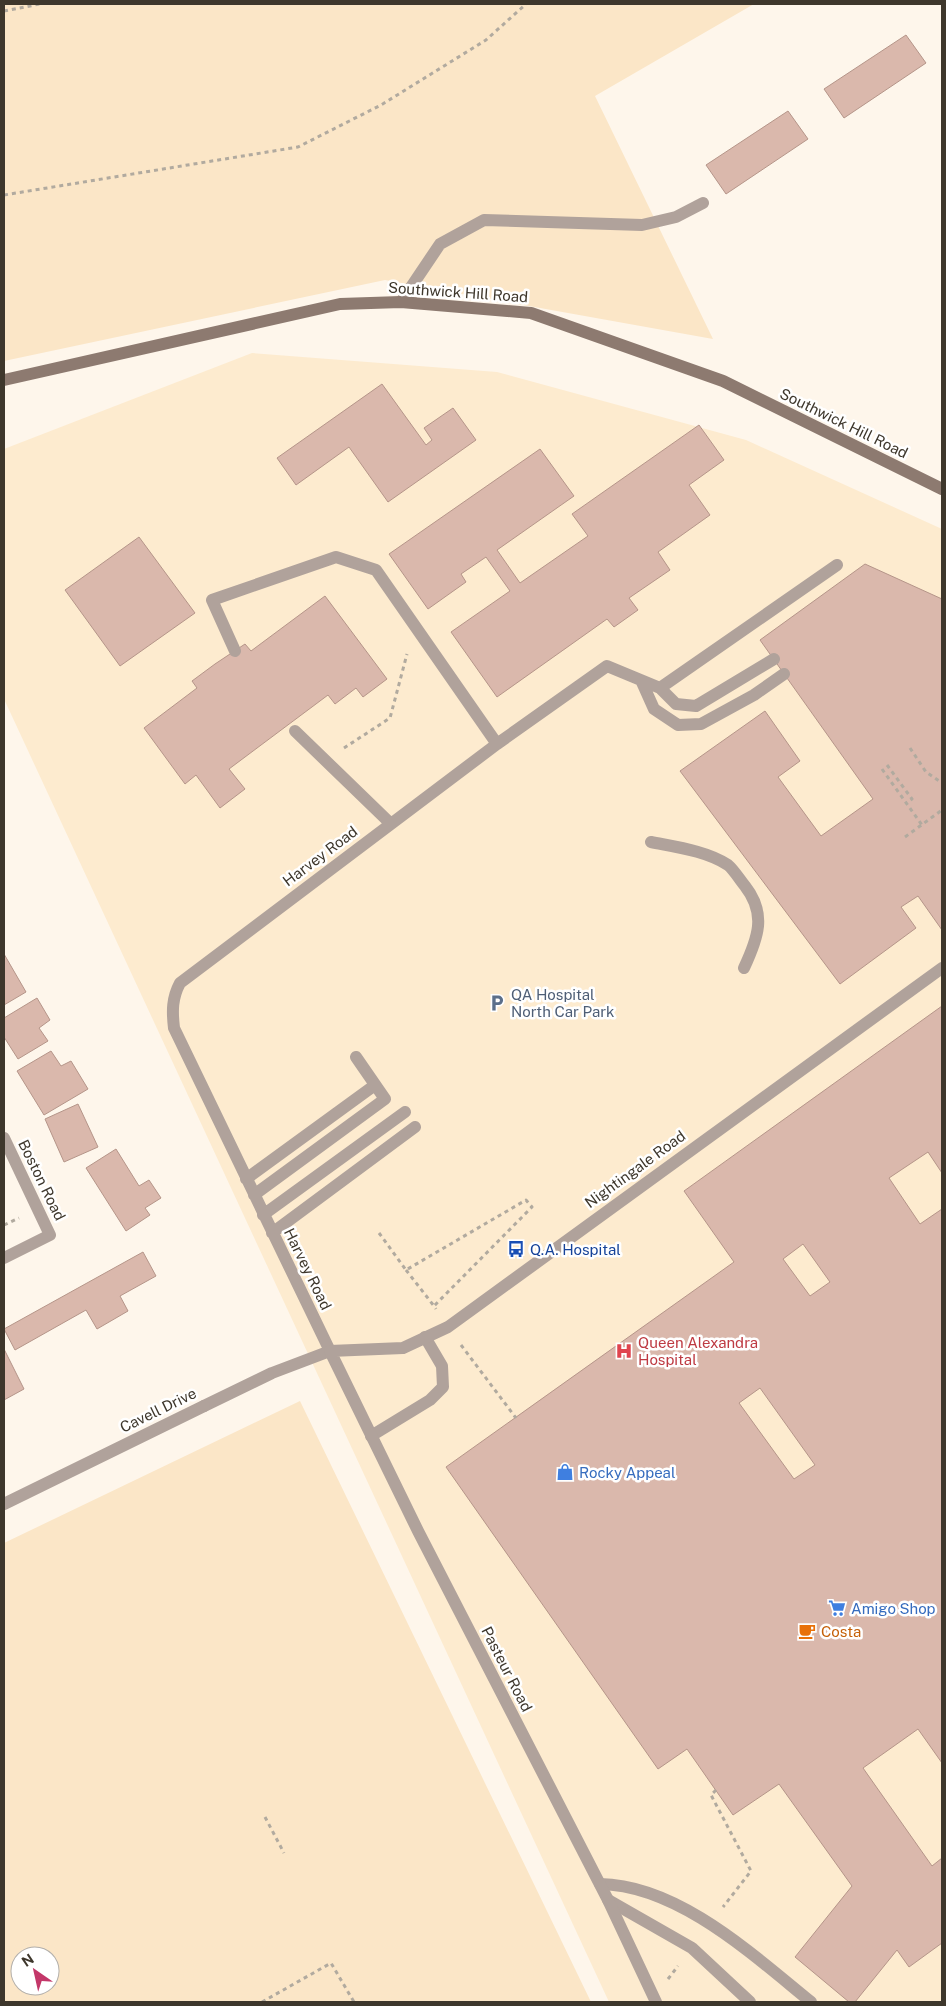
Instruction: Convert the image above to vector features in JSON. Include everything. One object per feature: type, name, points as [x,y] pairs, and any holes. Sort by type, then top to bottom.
[{"type":"main road","name":"Southwick Hill Road","points":[[4,380],[340,304],[400,302],[531,313],[723,381],[942,489]]},
{"type":"street","points":[[400,302],[440,244],[484,220],[642,226],[676,217],[703,203]]},
{"type":"street","points":[[235,651],[212,600],[336,557],[376,570],[497,744]]},
{"type":"street","points":[[660,688],[837,565]]},
{"type":"street","points":[[641,680],[660,688],[676,704],[696,706],[774,659]]},
{"type":"street","name":"Harvey Road","points":[[330,1351],[174,1028],[172,1008],[175,992],[180,983],[390,823],[606,666],[641,680]]},
{"type":"street","points":[[641,680],[654,709],[678,725],[701,724],[754,695],[784,674]]},
{"type":"street","points":[[294,731],[390,823]]},
{"type":"street","points":[[651,842],[710,857],[729,866],[750,893],[759,910],[756,943],[744,968]]},
{"type":"street","name":"Nightingale Road","points":[[330,1351],[402,1348],[448,1327],[942,968]]},
{"type":"street","points":[[254,1195],[385,1099],[356,1057]]},
{"type":"street","points":[[246,1179],[375,1085]]},
{"type":"street","points":[[263,1215],[404,1112]]},
{"type":"street","points":[[272,1233],[415,1127]]},
{"type":"street","name":"Boston Road","points":[[4,1138],[50,1235],[4,1258]]},
{"type":"street","points":[[371,1436],[430,1400],[443,1387],[442,1366],[425,1337]]},
{"type":"street","name":"Cavell Drive","points":[[4,1504],[272,1373],[330,1351]]},
{"type":"street","name":"Pasteur Road","points":[[330,1351],[371,1436],[600,1884],[656,2002]]},
{"type":"street","points":[[600,1884],[620,1884],[666,1899],[710,1925],[811,2002]]},
{"type":"street","points":[[608,1900],[692,1948],[750,2002]]},
{"type":"path","points":[[4,11],[40,4]]},
{"type":"path","points":[[4,195],[298,147],[381,105],[486,40],[526,4]]},
{"type":"path","points":[[325,761],[390,718],[414,627]]},
{"type":"path","points":[[910,748],[926,772],[942,783]]},
{"type":"path","points":[[887,765],[912,799],[906,803]]},
{"type":"path","points":[[882,769],[922,825]]},
{"type":"path","points":[[905,837],[942,810]]},
{"type":"path","points":[[406,1270],[526,1200],[532,1208],[434,1306]]},
{"type":"path","points":[[379,1233],[516,1418]]},
{"type":"path","points":[[265,1817],[284,1853]]},
{"type":"path","points":[[262,2002],[331,1963],[354,2002]]},
{"type":"shaded area","points":[[4,4],[754,4],[595,96],[713,339],[385,280],[4,361]]},
{"type":"shaded area","name":"Queen Alexandra Hospital","points":[[252,353],[497,372],[746,440],[942,529],[942,2002],[609,2002],[4,699],[4,449]]},
{"type":"shaded area","points":[[300,1401],[591,2002],[4,2002],[4,1543]]},
{"type":"building","points":[[906,35],[926,63],[844,118],[824,89]]},
{"type":"building","points":[[788,111],[808,139],[726,194],[706,165]]},
{"type":"building","points":[[382,384],[426,445],[432,440],[424,428],[453,408],[476,440],[388,502],[349,447],[296,485],[277,458]]},
{"type":"building","points":[[699,425],[724,460],[689,485],[710,515],[658,552],[670,570],[629,598],[638,610],[614,627],[607,619],[497,697],[451,632],[510,591],[486,557],[461,574],[466,582],[428,609],[389,554],[540,449],[574,496],[497,550],[520,583],[588,536],[572,514]]},
{"type":"building","points":[[139,537],[195,613],[120,666],[65,590]]},
{"type":"building","points":[[865,564],[942,599],[942,930],[918,896],[901,907],[916,928],[840,984],[680,771],[765,711],[800,761],[778,777],[821,836],[873,799],[760,640]]},
{"type":"building","points":[[325,596],[387,679],[363,697],[356,688],[335,704],[328,695],[229,769],[245,789],[220,808],[196,775],[185,784],[144,728],[197,688],[192,681],[215,664],[245,644],[251,651]]},
{"type":"building","points":[[4,954],[26,992],[4,1005]]},
{"type":"building","points":[[37,998],[50,1020],[39,1028],[48,1041],[18,1059],[4,1037],[4,1018]]},
{"type":"building","points":[[942,1006],[942,1173],[928,1152],[889,1178],[920,1224],[942,1209],[942,1763],[918,1729],[863,1768],[932,1866],[942,1858],[942,1943],[909,1967],[897,1950],[855,2002],[849,2002],[795,1957],[852,1886],[779,1784],[733,1815],[687,1749],[658,1769],[446,1467],[734,1262],[684,1191]],"holes":[[[803,1244],[830,1282],[810,1296],[783,1259]],[[760,1388],[815,1465],[794,1479],[739,1403]]]},
{"type":"building","points":[[51,1051],[61,1066],[71,1061],[88,1089],[44,1115],[17,1071]]},
{"type":"building","points":[[78,1104],[98,1147],[64,1162],[45,1119]]},
{"type":"building","points":[[116,1149],[139,1186],[149,1180],[161,1198],[145,1208],[150,1215],[126,1231],[86,1168]]},
{"type":"building","points":[[143,1252],[156,1276],[120,1296],[128,1311],[97,1329],[86,1310],[15,1350],[4,1329]]},
{"type":"building","points":[[4,1349],[24,1389],[4,1400]]},
{"type":"place","name":"QA Hospital North Car Park","points":[[497,1003]]},
{"type":"place","name":"Q.A. Hospital","points":[[516,1249]]},
{"type":"place","name":"Queen Alexandra Hospital","points":[[624,1351]]},
{"type":"place","name":"Rocky Appeal","points":[[565,1472]]},
{"type":"place","name":"Amigo Shop","points":[[837,1608]]},
{"type":"place","name":"Costa","points":[[807,1631]]}]
